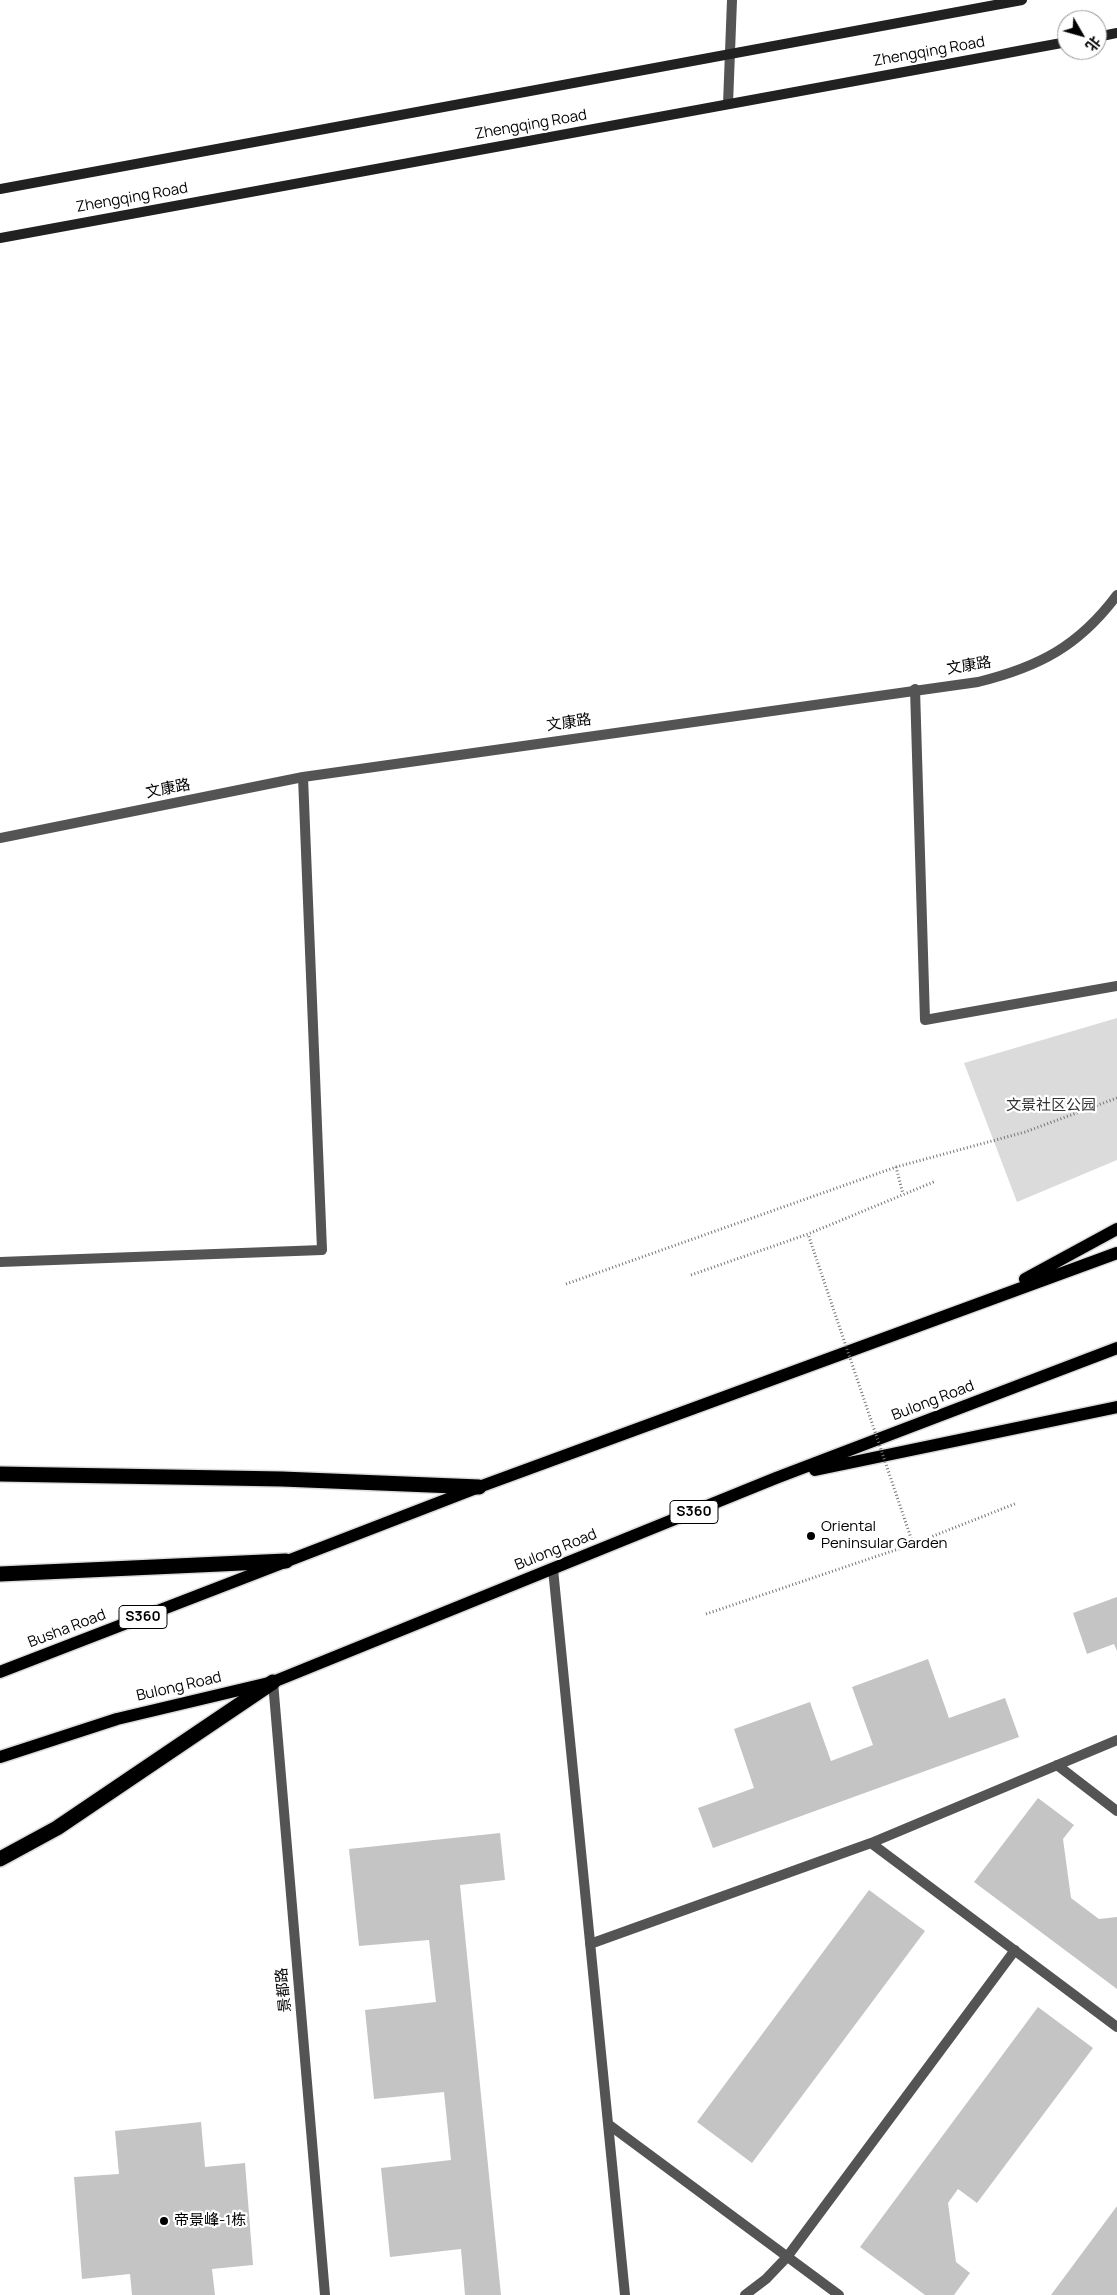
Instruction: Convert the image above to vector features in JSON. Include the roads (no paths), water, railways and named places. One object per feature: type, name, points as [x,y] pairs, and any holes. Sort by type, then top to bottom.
[{"type":"highway","points":[[0,1474],[282,1479],[479,1487]]},
{"type":"highway","points":[[0,1574],[286,1561]]},
{"type":"highway","points":[[0,1859],[57,1828],[273,1682]]},
{"type":"main road","points":[[988,1299],[1117,1230]]},
{"type":"main road","name":"S360","points":[[286,1561],[479,1487],[1117,1253]]},
{"type":"main road","name":"Bulong Road","points":[[0,1757],[117,1718],[273,1682],[776,1478],[1117,1348]]},
{"type":"main road","points":[[776,1478],[1117,1407]]},
{"type":"main road","name":"Busha Road","points":[[0,1672],[286,1561]]},
{"type":"street","points":[[728,104],[732,0]]},
{"type":"street","points":[[0,189],[1022,0]]},
{"type":"street","name":"Zhengqing Road","points":[[0,238],[1057,44]]},
{"type":"street","name":"文康路","points":[[0,838],[303,777],[915,689],[978,682],[1019,672],[1055,654],[1085,631],[1117,595]]},
{"type":"street","points":[[915,689],[925,1020],[1117,986]]},
{"type":"street","points":[[0,1262],[322,1250],[303,777]]},
{"type":"street","points":[[553,1569],[625,2295]]},
{"type":"street","name":"景都路","points":[[273,1682],[325,2295]]},
{"type":"street","points":[[590,1944],[871,1843],[1117,1740]]},
{"type":"street","points":[[1057,1765],[1117,1811]]},
{"type":"street","points":[[871,1843],[1117,2027]]},
{"type":"street","points":[[744,2295],[766,2279],[787,2257],[1014,1950]]},
{"type":"street","points":[[608,2124],[839,2295]]},
{"type":"place","name":"Oriental Peninsular Garden","points":[[811,1536]]},
{"type":"place","name":"帝景峰-1栋","points":[[164,2221]]},
{"type":"park label","name":"文景社区公园","points":[[1051,1106]]}]
